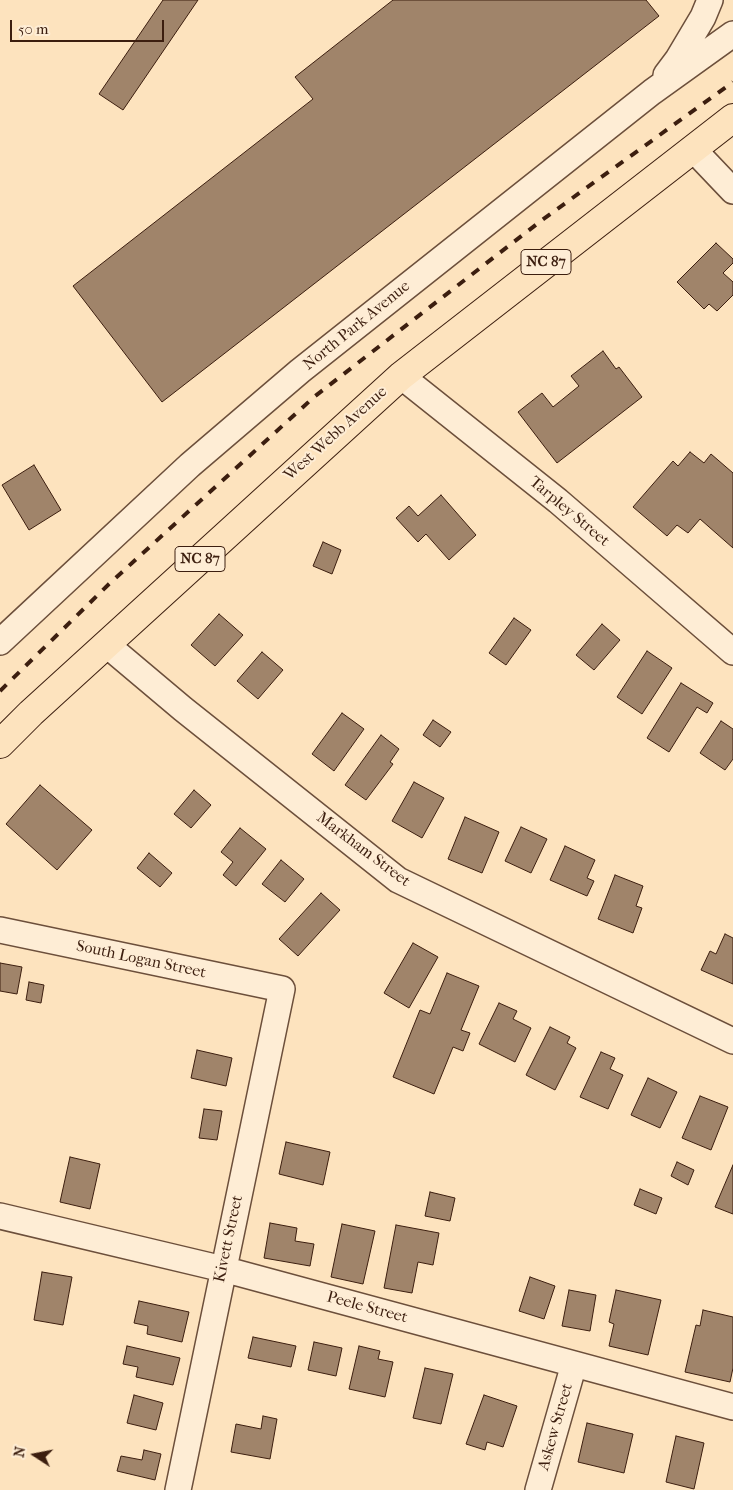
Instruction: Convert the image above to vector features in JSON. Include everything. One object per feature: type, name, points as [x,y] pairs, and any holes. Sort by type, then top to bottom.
[{"type":"highway","name":"West Webb Avenue","points":[[0,744],[401,376],[733,118]]},
{"type":"highway","name":"West Webb Avenue","points":[[693,149],[733,126]]},
{"type":"street","points":[[652,92],[678,59],[703,17],[710,0]]},
{"type":"street","name":"North Park Avenue","points":[[0,642],[190,465],[300,371],[652,92],[733,34]]},
{"type":"street","points":[[693,149],[733,191]]},
{"type":"street","name":"Tarpley Street","points":[[401,376],[558,501],[733,652]]},
{"type":"street","name":"Markham Street","points":[[107,645],[183,709],[398,880],[733,1040]]},
{"type":"street","name":"South Logan Street","points":[[0,930],[282,989]]},
{"type":"street","name":"Kivett Street","points":[[178,1490],[282,989]]},
{"type":"street","name":"Peele Street","points":[[0,1216],[223,1270],[733,1407]]},
{"type":"street","name":"Askew Street","points":[[538,1490],[574,1364]]},
{"type":"building","points":[[163,0],[198,0],[123,110],[99,94]]},
{"type":"building","points":[[393,0],[646,0],[659,16],[162,402],[73,286],[313,99],[295,77]]},
{"type":"building","points":[[716,243],[733,259],[733,263],[723,273],[733,282],[733,295],[717,311],[709,304],[704,309],[677,282]]},
{"type":"building","points":[[603,351],[616,369],[619,367],[642,397],[557,463],[518,412],[542,393],[553,407],[579,386],[571,376]]},
{"type":"building","points":[[690,452],[704,463],[711,454],[733,473],[733,548],[700,519],[688,533],[677,525],[667,536],[633,507],[673,461],[678,466]]},
{"type":"building","points":[[34,465],[61,510],[29,530],[2,485]]},
{"type":"building","points":[[441,495],[476,535],[449,560],[426,534],[418,542],[396,518],[409,506],[418,516]]},
{"type":"building","points":[[323,542],[341,550],[332,574],[313,566]]},
{"type":"building","points":[[219,614],[243,635],[215,666],[191,645]]},
{"type":"building","points":[[514,618],[531,630],[506,665],[489,653]]},
{"type":"building","points":[[602,624],[620,640],[594,670],[576,655]]},
{"type":"building","points":[[647,651],[672,668],[642,714],[617,697]]},
{"type":"building","points":[[262,652],[283,670],[258,699],[237,681]]},
{"type":"building","points":[[681,683],[713,703],[707,713],[697,707],[669,752],[647,738]]},
{"type":"building","points":[[342,713],[364,729],[334,771],[312,754]]},
{"type":"building","points":[[433,720],[451,732],[440,747],[423,735]]},
{"type":"building","points":[[721,721],[733,729],[733,759],[725,770],[700,753]]},
{"type":"building","points":[[381,735],[399,749],[390,762],[393,764],[366,800],[345,785]]},
{"type":"building","points":[[414,782],[444,798],[422,838],[392,821]]},
{"type":"building","points":[[40,785],[92,830],[57,870],[6,824]]},
{"type":"building","points":[[194,790],[211,805],[191,828],[174,814]]},
{"type":"building","points":[[465,817],[499,832],[482,873],[448,859]]},
{"type":"building","points":[[521,827],[547,839],[531,873],[505,861]]},
{"type":"building","points":[[240,828],[266,849],[236,886],[223,875],[233,862],[221,852]]},
{"type":"building","points":[[565,846],[595,860],[587,878],[594,881],[587,896],[550,880]]},
{"type":"building","points":[[149,853],[172,873],[160,887],[137,868]]},
{"type":"building","points":[[281,860],[304,879],[285,902],[262,884]]},
{"type":"building","points":[[615,875],[643,886],[636,906],[642,908],[633,933],[598,919]]},
{"type":"building","points":[[321,893],[340,910],[298,956],[279,939]]},
{"type":"building","points":[[725,934],[733,938],[733,984],[701,970],[710,951],[716,954]]},
{"type":"building","points":[[413,943],[438,957],[409,1008],[384,993]]},
{"type":"building","points":[[0,963],[22,967],[17,994],[0,991]]},
{"type":"building","points":[[447,973],[479,986],[461,1030],[470,1033],[463,1051],[453,1047],[434,1094],[393,1077],[420,1010],[430,1014]]},
{"type":"building","points":[[29,982],[44,985],[41,1003],[26,1000]]},
{"type":"building","points":[[499,1003],[517,1011],[513,1019],[531,1028],[515,1062],[479,1044]]},
{"type":"building","points":[[550,1027],[570,1037],[567,1043],[576,1048],[555,1090],[526,1075]]},
{"type":"building","points":[[197,1050],[232,1058],[226,1086],[191,1078]]},
{"type":"building","points":[[601,1052],[615,1058],[610,1069],[623,1075],[608,1109],[580,1097]]},
{"type":"building","points":[[648,1078],[677,1092],[660,1128],[631,1115]]},
{"type":"building","points":[[700,1096],[728,1107],[711,1150],[682,1138]]},
{"type":"building","points":[[204,1109],[222,1111],[217,1140],[199,1138]]},
{"type":"building","points":[[286,1142],[330,1152],[323,1185],[279,1174]]},
{"type":"building","points":[[70,1157],[100,1164],[90,1209],[60,1202]]},
{"type":"building","points":[[677,1162],[694,1170],[688,1185],[671,1176]]},
{"type":"building","points":[[733,1165],[733,1214],[715,1207]]},
{"type":"building","points":[[640,1189],[662,1198],[656,1214],[634,1205]]},
{"type":"building","points":[[430,1192],[455,1198],[450,1221],[425,1216]]},
{"type":"building","points":[[270,1223],[297,1228],[295,1241],[314,1244],[310,1266],[264,1258]]},
{"type":"building","points":[[342,1224],[375,1231],[363,1284],[331,1277]]},
{"type":"building","points":[[396,1225],[439,1233],[433,1265],[418,1262],[412,1293],[384,1288]]},
{"type":"building","points":[[42,1272],[72,1277],[63,1325],[34,1320]]},
{"type":"building","points":[[530,1277],[555,1286],[544,1319],[519,1311]]},
{"type":"building","points":[[569,1290],[596,1295],[590,1331],[562,1326]]},
{"type":"building","points":[[616,1290],[661,1300],[648,1355],[609,1346],[614,1324],[609,1322]]},
{"type":"building","points":[[139,1301],[189,1312],[182,1342],[147,1334],[148,1326],[134,1323]]},
{"type":"building","points":[[703,1310],[733,1317],[733,1368],[730,1382],[685,1372],[696,1325],[700,1326]]},
{"type":"building","points":[[253,1337],[296,1346],[291,1367],[248,1358]]},
{"type":"building","points":[[314,1342],[342,1348],[336,1376],[308,1370]]},
{"type":"building","points":[[127,1346],[180,1358],[173,1385],[136,1377],[138,1367],[123,1364]]},
{"type":"building","points":[[359,1346],[380,1351],[378,1359],[393,1362],[385,1397],[349,1389]]},
{"type":"building","points":[[425,1368],[453,1374],[441,1424],[413,1418]]},
{"type":"building","points":[[134,1395],[163,1403],[156,1430],[127,1423]]},
{"type":"building","points":[[484,1395],[517,1406],[503,1447],[487,1442],[485,1450],[466,1444]]},
{"type":"building","points":[[263,1416],[277,1419],[270,1459],[231,1452],[236,1424],[261,1429]]},
{"type":"building","points":[[587,1423],[633,1434],[624,1473],[578,1462]]},
{"type":"building","points":[[676,1436],[704,1443],[694,1489],[666,1482]]},
{"type":"building","points":[[144,1450],[161,1454],[155,1480],[117,1471],[121,1456],[142,1460]]},
{"type":"railway","points":[[0,691],[109,584],[314,397],[542,220],[733,82]]}]
